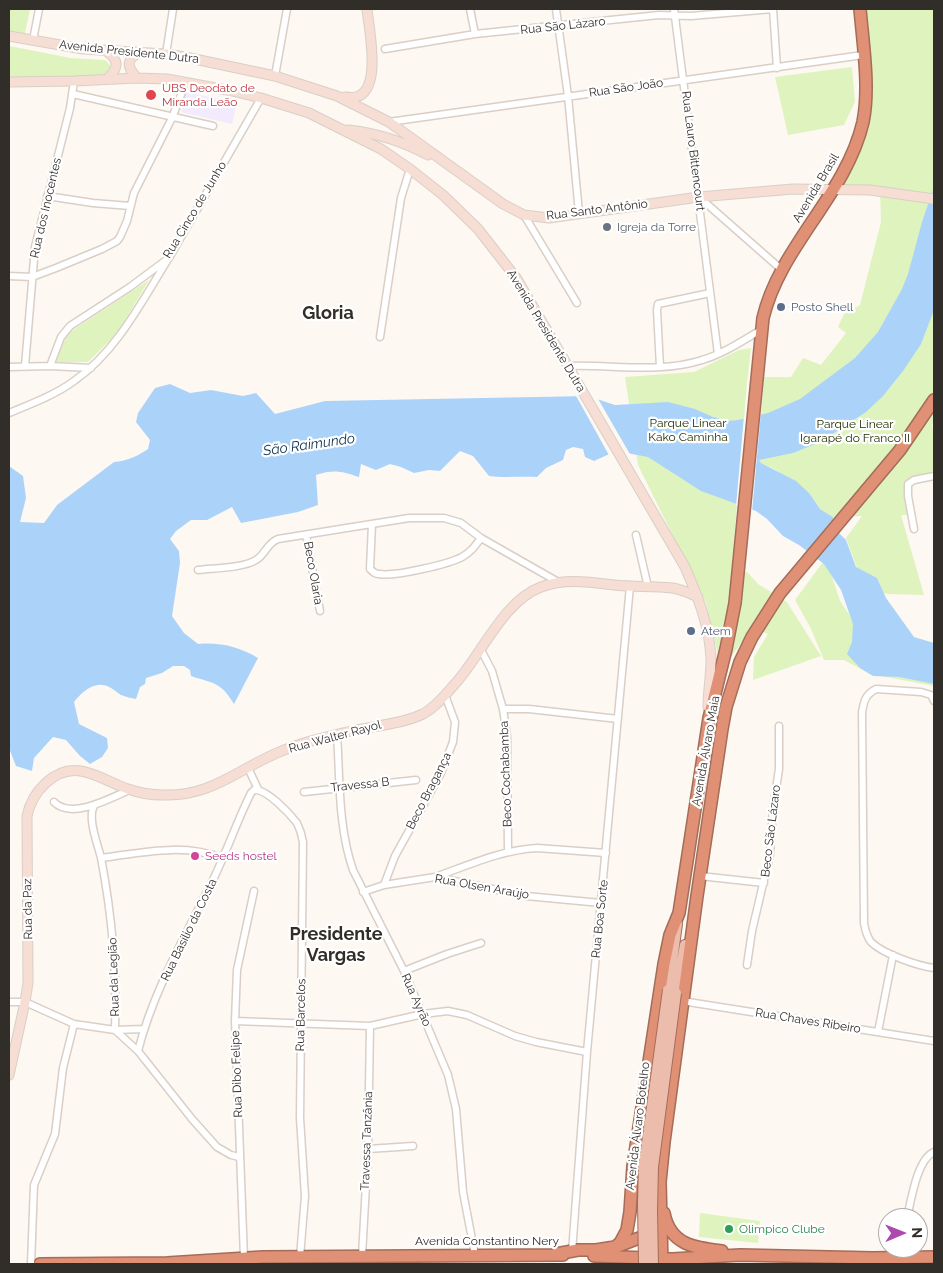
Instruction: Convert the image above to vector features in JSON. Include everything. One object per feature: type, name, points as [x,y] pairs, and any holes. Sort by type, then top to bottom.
[{"type":"highway","name":"Avenida Brasil","points":[[757,374],[761,330],[767,301],[782,270],[834,188],[851,156],[863,122],[866,104],[860,9]]},
{"type":"highway","name":"Avenida Álvaro Maia","points":[[679,913],[710,718],[730,633],[740,561],[757,374]]},
{"type":"highway","name":"Avenida Álvaro Maia","points":[[661,1192],[676,995],[694,927],[722,729],[740,662],[752,637],[780,593],[900,450],[934,402]]},
{"type":"highway","points":[[615,1247],[620,1243],[627,1230],[637,1135],[664,964],[670,935],[679,913]]},
{"type":"highway","points":[[659,1262],[661,1192]]},
{"type":"highway","points":[[661,1192],[666,1224],[681,1241],[696,1248],[725,1251],[740,1255]]},
{"type":"highway","points":[[631,1202],[638,1215],[642,1218],[651,1218],[660,1212]]},
{"type":"highway","points":[[556,1254],[615,1247],[647,1236],[661,1241]]},
{"type":"highway","name":"Avenida Constantino Nery","points":[[40,1264],[167,1263],[244,1258],[362,1256],[395,1260],[417,1260],[475,1254],[556,1254],[659,1262],[740,1255],[848,1258],[898,1253],[934,1257]]},
{"type":"main road","name":"Avenida Álvaro Maia","points":[[659,1262],[652,1211],[652,1167],[676,995],[679,913]]},
{"type":"main road","name":"Avenida Álvaro Botelho","points":[[644,1264],[644,1165],[676,995]]},
{"type":"street","points":[[33,40],[39,9]]},
{"type":"street","points":[[166,54],[173,9]]},
{"type":"street","points":[[275,76],[286,9]]},
{"type":"street","points":[[337,96],[354,98],[367,90],[371,83],[371,50],[367,9]]},
{"type":"street","points":[[470,9],[475,34]]},
{"type":"street","points":[[556,9],[568,96],[579,213]]},
{"type":"street","points":[[773,9],[777,68]]},
{"type":"street","name":"Rua São Lázaro","points":[[385,50],[475,34],[559,27],[675,12],[773,9]]},
{"type":"street","name":"Rua Lauro Bittencourt","points":[[675,12],[718,354]]},
{"type":"street","name":"Avenida Presidente Dutra","points":[[9,36],[74,48],[166,54],[242,68],[275,76],[337,96],[389,122]]},
{"type":"street","points":[[105,50],[112,55],[116,62],[116,70],[108,79]]},
{"type":"street","points":[[137,78],[132,72],[129,61],[132,56],[140,52]]},
{"type":"street","name":"Rua São João","points":[[389,122],[863,55]]},
{"type":"street","name":"Avenida Presidente Dutra","points":[[9,82],[137,78],[186,82],[261,98],[309,113],[343,129],[410,168],[437,189],[461,211],[492,245],[517,279],[537,311],[636,485],[669,537],[691,580],[698,596],[710,652]]},
{"type":"street","name":"Rua dos Inocentes","points":[[25,366],[35,246],[73,94],[74,81]]},
{"type":"street","points":[[9,276],[32,276],[86,256],[116,241],[124,232],[139,180],[172,118],[186,82]]},
{"type":"street","points":[[73,94],[213,126]]},
{"type":"street","name":"Rua Cinco de Junho","points":[[50,366],[61,338],[70,326],[130,287],[169,258],[261,98]]},
{"type":"street","name":"Rua Santo Antônio","points":[[389,122],[503,204],[524,215],[549,218],[699,197],[793,189],[834,188],[870,190],[934,198]]},
{"type":"street","points":[[343,129],[377,134],[405,143],[461,174]]},
{"type":"street","points":[[380,337],[401,198],[410,168]]},
{"type":"street","points":[[47,196],[130,206]]},
{"type":"street","points":[[699,197],[782,270]]},
{"type":"street","points":[[524,215],[577,303]]},
{"type":"street","points":[[9,413],[74,382],[91,368],[116,342],[169,258]]},
{"type":"street","points":[[660,367],[658,304],[710,293]]},
{"type":"street","points":[[567,366],[660,367],[696,362],[718,354],[761,330]]},
{"type":"street","points":[[9,368],[50,366],[91,368]]},
{"type":"street","points":[[914,529],[907,488],[910,482],[914,480],[934,476]]},
{"type":"street","name":"Rua Walter Rayol","points":[[198,570],[252,562],[263,556],[272,541],[409,518],[444,518],[461,523],[481,538],[560,582]]},
{"type":"street","points":[[372,524],[370,569],[377,574],[390,574],[456,560],[471,551],[481,538]]},
{"type":"street","name":"Beco Olaria","points":[[306,535],[320,611]]},
{"type":"street","points":[[636,535],[648,587]]},
{"type":"street","points":[[673,588],[683,586],[691,580]]},
{"type":"street","name":"Rua Walter Rayol","points":[[27,816],[30,804],[39,790],[51,778],[61,774],[80,771],[92,774],[129,790],[162,795],[192,794],[214,786],[277,753],[293,747],[337,734],[423,714],[435,705],[462,676],[507,613],[522,599],[539,588],[560,582],[583,582],[673,588],[698,596]]},
{"type":"street","name":"Rua Boa Sorte","points":[[572,1252],[587,1052],[630,586]]},
{"type":"street","name":"Beco Cochabamba","points":[[481,650],[491,669],[504,709],[507,736],[508,851]]},
{"type":"street","name":"Avenida Álvaro Maia","points":[[710,652],[708,705],[710,718]]},
{"type":"street","points":[[934,701],[931,695],[921,692],[876,689],[869,692],[864,699],[862,712],[864,923],[870,941],[878,947],[917,964],[934,968]]},
{"type":"street","name":"Beco Bragança","points":[[384,885],[395,856],[440,775],[453,742],[455,722],[445,695]]},
{"type":"street","points":[[504,709],[529,708],[618,719]]},
{"type":"street","name":"Beco São Lázaro","points":[[747,965],[752,931],[770,854],[778,769],[779,726]]},
{"type":"street","name":"Rua Ayrão","points":[[337,734],[346,846],[353,870],[404,970],[454,1093],[463,1192],[475,1254]]},
{"type":"street","points":[[248,768],[259,789]]},
{"type":"street","name":"Travessa B","points":[[304,792],[416,780]]},
{"type":"street","name":"Rua Basílio da Costa","points":[[138,1051],[144,1028],[185,934],[223,859],[248,800],[254,790],[259,789]]},
{"type":"street","name":"Rua Barcelos","points":[[259,789],[280,805],[296,823],[301,832],[303,842],[300,1140],[305,1196],[300,1257]]},
{"type":"street","points":[[54,802],[63,808],[94,806],[129,790]]},
{"type":"street","name":"Rua da Legião","points":[[94,806],[91,819],[101,858],[115,954],[115,1030],[138,1051],[218,1147],[239,1157]]},
{"type":"street","name":"Rua da Paz","points":[[9,1075],[26,1002],[28,960],[27,816]]},
{"type":"street","points":[[435,877],[508,851],[537,848],[606,853]]},
{"type":"street","points":[[101,858],[158,851],[175,851],[205,853],[223,859]]},
{"type":"street","points":[[700,876],[764,883]]},
{"type":"street","name":"Rua Olsen Araújo","points":[[363,892],[384,885],[435,877],[526,896],[602,903]]},
{"type":"street","name":"Rua Dibo Felipe","points":[[244,1258],[235,1021],[238,970],[254,891]]},
{"type":"street","points":[[404,970],[481,944]]},
{"type":"street","points":[[878,1032],[893,954]]},
{"type":"street","name":"Rua Chaves Ribeiro","points":[[676,995],[934,1041]]},
{"type":"street","points":[[9,1002],[26,1002],[74,1024],[115,1030],[144,1028]]},
{"type":"street","points":[[235,1021],[370,1026],[423,1014],[448,1011],[467,1015],[515,1036],[587,1052]]},
{"type":"street","points":[[31,1264],[34,1185],[55,1134],[63,1068],[74,1024]]},
{"type":"street","name":"Travessa Tanzânia","points":[[362,1256],[368,1148],[370,1026]]},
{"type":"street","points":[[368,1148],[413,1146]]},
{"type":"street","points":[[910,1208],[920,1169],[925,1158],[934,1152]]},
{"type":"shaded area","points":[[186,92],[237,103],[232,124],[181,112]]},
{"type":"green space","points":[[9,9],[30,9],[24,38],[9,35]]},
{"type":"green space","name":"Parque Linear Igarapé do Franco II","points":[[865,9],[934,9],[934,423],[932,424],[934,479],[907,485],[912,515],[901,515],[924,595],[888,594],[867,589],[860,576],[846,538],[862,516],[833,517],[820,509],[810,494],[758,460],[764,377],[791,377],[803,358],[821,365],[846,333],[838,327],[844,314],[860,305],[881,222],[880,189],[840,185],[856,158],[867,129]]},
{"type":"green space","points":[[9,46],[71,58],[105,60],[112,67],[105,78],[9,78]]},
{"type":"green space","points":[[852,67],[855,102],[844,125],[788,135],[775,77]]},
{"type":"green space","points":[[149,280],[118,332],[88,362],[56,362],[67,334]]},
{"type":"green space","name":"Parque Linear Kako Caminha","points":[[751,348],[732,566],[748,573],[758,584],[787,602],[821,656],[753,680],[754,657],[768,634],[752,628],[728,661],[718,655],[706,603],[638,465],[625,377],[694,372],[739,350]]},
{"type":"green space","points":[[826,558],[840,601],[871,647],[934,661],[934,686],[870,674],[844,660],[824,660],[811,629],[795,600]]},
{"type":"green space","name":"Olimpico Clube","points":[[700,1213],[760,1221],[758,1243],[699,1237]]},
{"type":"water","name":"São Raimundo","points":[[934,187],[934,310],[921,344],[883,396],[866,412],[820,442],[793,453],[759,460],[761,463],[796,481],[810,494],[820,509],[833,517],[839,533],[846,540],[856,567],[877,578],[886,598],[914,637],[934,643],[934,684],[899,677],[873,676],[860,668],[847,654],[852,642],[853,624],[841,590],[824,564],[799,545],[783,536],[767,519],[756,511],[701,491],[648,457],[616,451],[594,461],[585,457],[583,449],[573,447],[566,450],[563,460],[546,468],[537,477],[501,477],[489,476],[473,456],[460,451],[440,471],[429,470],[414,473],[390,464],[376,470],[361,464],[359,477],[338,472],[316,475],[318,505],[298,512],[241,523],[232,507],[207,520],[191,520],[176,531],[170,539],[179,551],[180,563],[172,616],[184,633],[198,644],[230,646],[258,658],[234,704],[220,687],[191,676],[190,670],[184,666],[173,666],[162,673],[146,678],[145,684],[140,687],[136,699],[121,695],[105,686],[95,686],[86,690],[74,702],[79,724],[107,738],[108,748],[102,757],[90,764],[66,740],[53,737],[34,758],[32,771],[16,766],[9,748],[9,466],[23,476],[26,498],[20,522],[44,523],[57,505],[114,462],[132,458],[148,449],[150,440],[136,422],[138,413],[155,388],[170,384],[190,393],[211,390],[243,396],[256,393],[275,414],[325,401],[588,396],[615,405],[668,402],[728,421],[768,413],[800,399],[855,358],[878,332],[902,289],[908,274]]},
{"type":"pier","points":[[575,394],[589,394],[597,397],[631,456],[617,453],[610,457]]},
{"type":"pier","points":[[761,412],[752,512],[736,506],[744,416]]},
{"type":"place","name":"UBS Deodato de Miranda Leão","points":[[151,95]]},
{"type":"place","name":"Igreja da Torre","points":[[607,227]]},
{"type":"place","name":"Posto Shell","points":[[781,307]]},
{"type":"place","name":"Atem","points":[[691,631]]},
{"type":"place","name":"Seeds hostel","points":[[195,856]]},
{"type":"place","name":"Olimpico Clube","points":[[729,1229]]},
{"type":"district","name":"Gloria","points":[[328,314]]},
{"type":"district","name":"Presidente Vargas","points":[[336,945]]}]
